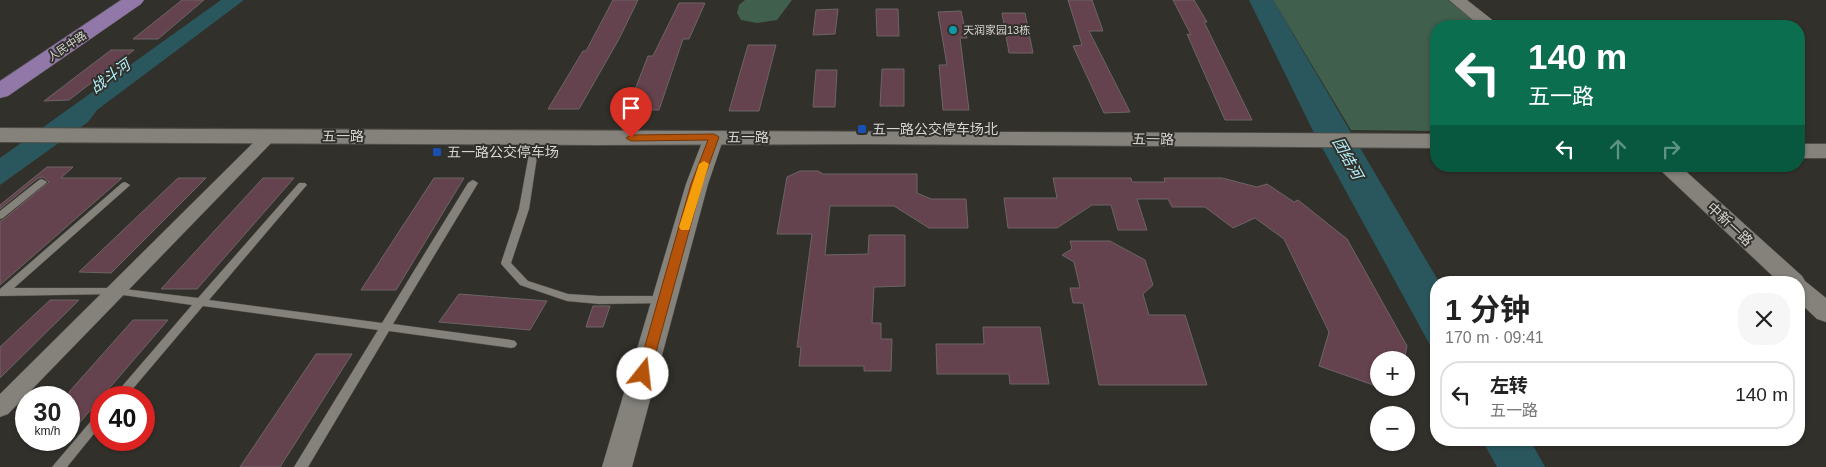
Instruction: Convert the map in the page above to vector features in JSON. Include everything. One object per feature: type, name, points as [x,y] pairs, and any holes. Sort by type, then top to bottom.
[{"type":"main road","name":"人民中路","points":[[0,79],[118,0]]},
{"type":"main road","name":"人民中路","points":[[0,92],[134,0]]},
{"type":"main road","name":"五一路","points":[[66,140],[270,135],[536,137],[712,142]]},
{"type":"main road","name":"五一路","points":[[12,140],[1309,145],[1368,145],[1430,141]]},
{"type":"main road","points":[[1805,144],[1826,144]]},
{"type":"main road","name":"五一路","points":[[1368,145],[1430,149]]},
{"type":"main road","points":[[1805,151],[1826,151]]},
{"type":"street","points":[[1457,0],[1483,20]]},
{"type":"street","points":[[0,408],[270,135]]},
{"type":"street","points":[[617,467],[697,184],[712,142]]},
{"type":"street","name":"中新一路","points":[[1673,172],[1786,276]]},
{"type":"street","points":[[1805,294],[1826,313]]},
{"type":"lane","points":[[536,137],[524,209],[506,263],[524,282],[567,297],[599,300],[664,300]]},
{"type":"lane","points":[[0,216],[42,182]]},
{"type":"lane","points":[[302,467],[473,184]]},
{"type":"lane","points":[[1,293],[125,185]]},
{"type":"lane","points":[[128,386],[302,185]]},
{"type":"lane","points":[[1,293],[116,291],[511,344]]},
{"type":"lane","points":[[59,467],[90,430]]},
{"type":"green space","points":[[745,0],[792,0],[777,20],[757,23],[741,20],[737,13],[739,5]]},
{"type":"green space","points":[[1273,0],[1448,0],[1473,20],[1430,20],[1430,131],[1351,130]]},
{"type":"water","points":[[221,0],[244,0],[97,110],[88,122],[0,185],[0,158]]},
{"type":"water","name":"团结河","points":[[1249,0],[1273,0],[1435,276],[1430,276],[1430,345],[1313,131]]},
{"type":"water","points":[[1485,446],[1533,446],[1545,467],[1497,467]]},
{"type":"building","points":[[182,0],[204,0],[158,39],[133,39]]},
{"type":"building","points":[[613,0],[638,0],[619,39],[579,109],[548,109],[583,51],[586,51]]},
{"type":"building","points":[[1068,0],[1092,0],[1103,31],[1089,31],[1130,112],[1104,113],[1073,46],[1082,45]]},
{"type":"building","points":[[1173,0],[1194,0],[1207,22],[1204,22],[1252,120],[1225,120],[1187,34],[1191,35]]},
{"type":"building","points":[[679,3],[705,3],[689,39],[683,39],[659,110],[627,110],[648,56],[653,56]]},
{"type":"building","points":[[838,9],[835,34],[813,35],[816,10]]},
{"type":"building","points":[[876,9],[898,9],[899,36],[877,36]]},
{"type":"building","points":[[961,11],[967,38],[960,38],[969,110],[943,110],[939,65],[947,65],[938,12]]},
{"type":"building","points":[[1002,13],[1025,13],[1033,53],[1009,53]]},
{"type":"building","points":[[748,45],[776,45],[759,111],[729,111]]},
{"type":"building","points":[[111,50],[134,50],[69,100],[44,101]]},
{"type":"building","points":[[882,69],[904,69],[904,106],[880,106]]},
{"type":"building","points":[[816,70],[837,70],[835,107],[813,107]]},
{"type":"building","points":[[47,167],[73,167],[61,178],[122,178],[0,285],[0,221],[49,182],[43,177],[38,178],[0,209],[0,205]]},
{"type":"building","points":[[800,171],[818,171],[823,174],[917,174],[917,193],[931,199],[966,199],[968,228],[929,228],[894,206],[830,206],[825,255],[868,254],[869,235],[905,235],[905,286],[874,287],[872,323],[881,323],[881,339],[892,339],[891,371],[864,371],[864,366],[799,366],[801,347],[797,347],[812,234],[777,234],[787,177]]},
{"type":"building","points":[[178,178],[206,178],[111,273],[79,272]]},
{"type":"building","points":[[263,178],[294,178],[197,289],[161,289]]},
{"type":"building","points":[[434,178],[464,178],[396,290],[361,290]]},
{"type":"building","points":[[1053,178],[1131,178],[1132,182],[1165,182],[1164,178],[1222,178],[1257,187],[1267,184],[1294,202],[1298,200],[1347,239],[1407,346],[1406,351],[1370,351],[1370,384],[1319,366],[1329,332],[1284,239],[1255,218],[1233,228],[1205,207],[1172,207],[1168,199],[1137,199],[1147,230],[1118,230],[1111,205],[1092,205],[1057,228],[1008,228],[1004,198],[1057,198]]},
{"type":"building","points":[[1070,241],[1110,241],[1145,260],[1153,285],[1143,294],[1149,315],[1185,315],[1207,385],[1099,385],[1083,303],[1073,303],[1070,288],[1080,288],[1074,262],[1062,255],[1072,249]]},
{"type":"building","points":[[459,294],[547,301],[530,330],[439,322]]},
{"type":"building","points":[[50,300],[79,300],[0,378],[0,347]]},
{"type":"building","points":[[593,306],[610,306],[603,327],[586,327]]},
{"type":"building","points":[[133,320],[168,320],[111,386],[90,386],[90,411],[80,422],[80,386],[74,386]]},
{"type":"building","points":[[983,327],[1040,327],[1049,384],[1010,384],[1009,374],[937,374],[936,344],[984,344]]},
{"type":"building","points":[[316,354],[352,354],[280,467],[240,467]]},
{"type":"slow traffic","points":[[685,227],[704,164]]},
{"type":"place","name":"天润家园13栋","points":[[953,30]]},
{"type":"place","name":"五一路公交停车场北","points":[[862,129]]},
{"type":"place","name":"五一路公交停车场","points":[[437,152]]},
{"type":"route","points":[[631,138],[714,137],[697,184],[643,374]]},
{"type":"water label","name":"战斗河","points":[[110,76]]}]
